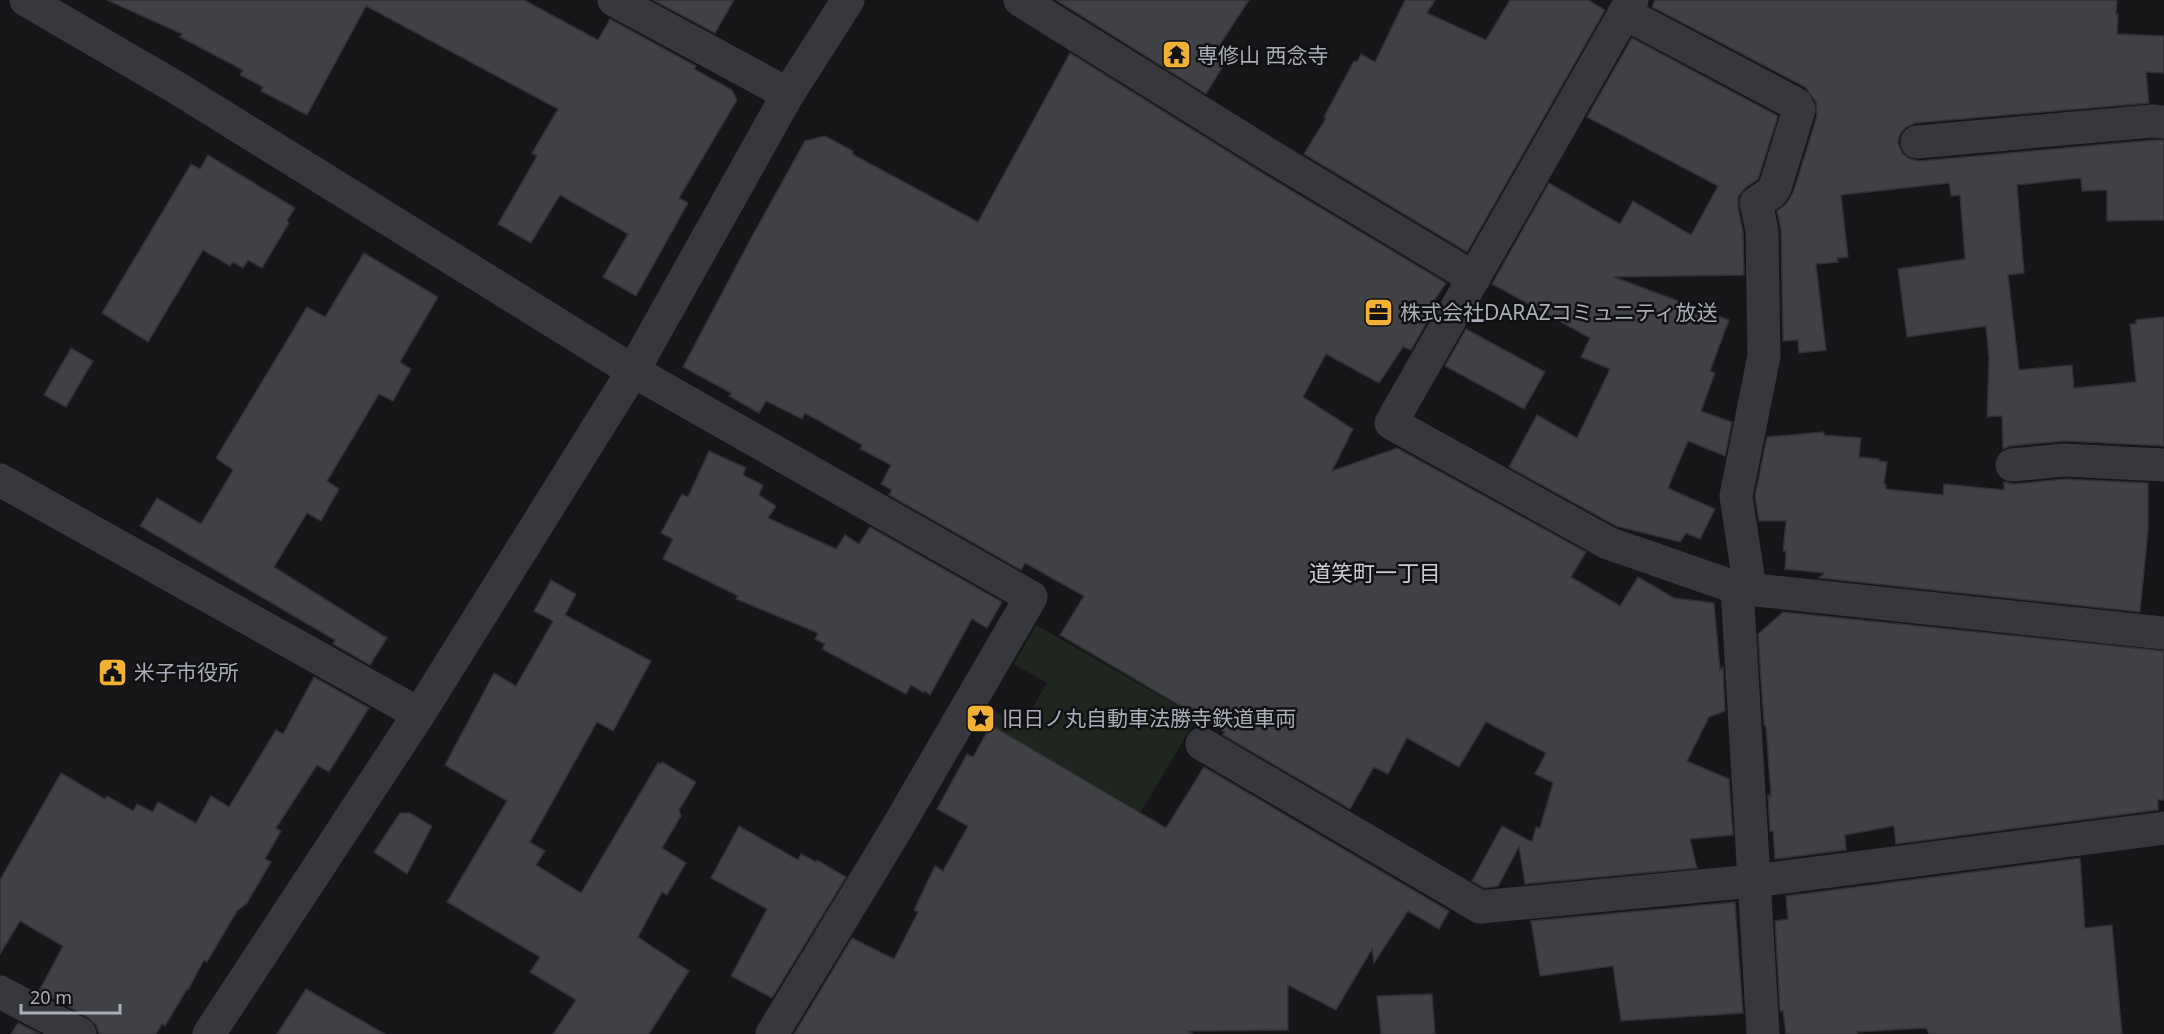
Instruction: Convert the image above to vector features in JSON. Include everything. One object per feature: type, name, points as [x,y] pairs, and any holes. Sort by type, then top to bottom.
[{"type":"street","points":[[26,0],[177,88],[633,371],[1031,597],[894,833],[772,1034]]},
{"type":"street","points":[[614,0],[788,94]]},
{"type":"street","points":[[208,1034],[419,714],[633,371],[788,94],[848,0]]},
{"type":"street","points":[[1020,0],[1274,158],[1474,278]]},
{"type":"street","points":[[1763,1034],[1753,881],[1744,588],[1736,496],[1764,356],[1762,231],[1756,203],[1771,193],[1775,187],[1799,110],[1796,104],[1628,7],[1391,423],[1608,543],[1744,588],[2164,633]]},
{"type":"street","points":[[1917,142],[2164,122]]},
{"type":"street","points":[[2012,465],[2064,460],[2164,465]]},
{"type":"street","points":[[0,480],[419,714]]},
{"type":"street","points":[[1202,744],[1480,907],[1753,881],[2164,828]]},
{"type":"street","points":[[0,992],[80,1034]]},
{"type":"shaded area","points":[[1036,625],[1197,717],[1141,812],[982,719],[989,708],[1022,726],[1047,683],[1014,664]]},
{"type":"building","points":[[107,0],[524,0],[598,40],[610,19],[696,66],[694,69],[732,90],[737,100],[679,198],[688,203],[636,296],[603,277],[628,234],[560,195],[531,243],[498,224],[537,156],[532,153],[558,109],[366,6],[307,115],[261,91],[263,87],[240,75],[243,70],[180,37],[182,34]]},
{"type":"building","points":[[653,0],[734,0],[715,33]]},
{"type":"building","name":"専修山 西念寺","points":[[1056,0],[1249,0],[1215,52],[1228,58],[1206,94]]},
{"type":"building","points":[[1405,0],[1435,0],[1427,13],[1486,40],[1510,0],[1588,0],[1605,10],[1467,252],[1304,154],[1326,118],[1324,117],[1354,61],[1357,62],[1361,54],[1375,62]]},
{"type":"building","points":[[1655,0],[2117,0],[2117,34],[2164,36],[2164,73],[2146,72],[2149,103],[1915,123],[1906,127],[1900,134],[1898,143],[1902,153],[1910,159],[1919,161],[2164,140],[2164,220],[2107,221],[2107,190],[2082,191],[2081,178],[2017,185],[2024,273],[2008,275],[2019,370],[2072,365],[2074,388],[2136,382],[2130,324],[2136,324],[2136,320],[2164,317],[2164,446],[2065,441],[2010,446],[2003,449],[2002,416],[1987,417],[1989,359],[1986,326],[1907,337],[1898,269],[1965,259],[1960,195],[1951,196],[1949,183],[1841,195],[1848,257],[1837,258],[1838,262],[1816,264],[1826,350],[1799,353],[1798,340],[1783,341],[1781,230],[1777,211],[1786,204],[1793,193],[1817,116],[1816,102],[1805,87],[1652,7]]},
{"type":"building","points":[[1632,38],[1778,116],[1758,179],[1745,188],[1738,197],[1743,232],[1744,275],[1614,277],[1729,320],[1710,371],[1715,373],[1701,411],[1732,422],[1725,456],[1688,441],[1668,488],[1715,509],[1700,539],[1686,533],[1680,542],[1616,526],[1509,467],[1537,415],[1577,438],[1610,369],[1581,357],[1590,338],[1492,284],[1549,183],[1620,224],[1633,201],[1691,235],[1718,186],[1587,117]]},
{"type":"building","points":[[1070,53],[1264,174],[1446,283],[1429,308],[1433,311],[1411,350],[1403,347],[1379,383],[1326,354],[1303,397],[1353,429],[1332,471],[1397,448],[1586,552],[1571,577],[1620,606],[1638,577],[1674,598],[1714,603],[1720,670],[1723,667],[1725,711],[1709,717],[1687,761],[1729,779],[1733,835],[1690,839],[1697,868],[1525,884],[1519,847],[1498,886],[1484,888],[1472,881],[1502,826],[1532,842],[1536,827],[1540,828],[1553,783],[1535,774],[1546,753],[1486,722],[1459,767],[1407,738],[1388,774],[1374,767],[1350,809],[1223,735],[1225,732],[1060,635],[1084,596],[1025,563],[1021,570],[889,495],[892,490],[881,484],[891,465],[860,449],[862,445],[805,413],[802,419],[766,401],[759,413],[729,396],[731,393],[683,367],[805,141],[825,136],[853,151],[852,154],[978,222]]},
{"type":"building","points":[[208,155],[295,208],[287,221],[289,223],[262,268],[248,260],[243,268],[233,262],[230,266],[203,250],[148,342],[102,313],[191,164],[200,169]]},
{"type":"building","points":[[364,253],[438,297],[400,362],[411,369],[393,401],[379,394],[327,481],[339,489],[321,521],[307,513],[274,567],[387,638],[370,665],[333,644],[335,640],[140,526],[157,498],[201,524],[233,470],[216,458],[307,307],[325,317]]},
{"type":"building","points":[[1466,329],[1545,372],[1524,409],[1445,366]]},
{"type":"building","points":[[71,348],[93,361],[66,407],[44,395]]},
{"type":"building","points":[[1824,432],[1824,435],[1861,438],[1859,457],[1887,462],[1884,484],[1886,484],[1886,489],[1943,495],[1944,484],[2004,490],[2004,482],[2014,484],[2064,479],[2148,483],[2148,530],[2140,612],[1819,578],[1824,573],[1785,569],[1786,551],[1783,551],[1786,521],[1759,521],[1755,496],[1767,437]]},
{"type":"building","points":[[709,451],[746,468],[743,475],[763,485],[759,495],[776,506],[768,518],[836,549],[845,535],[859,544],[870,527],[1002,602],[987,628],[972,619],[930,695],[911,685],[906,694],[822,649],[825,644],[815,639],[818,633],[736,599],[738,596],[663,559],[673,539],[661,533],[682,494],[688,497]]},
{"type":"building","points":[[551,580],[576,594],[565,615],[651,661],[613,731],[597,722],[530,842],[545,851],[536,865],[581,893],[658,763],[662,762],[696,782],[679,810],[681,816],[662,848],[686,863],[667,895],[662,892],[638,937],[689,971],[649,1034],[553,1034],[576,1000],[530,972],[540,957],[447,902],[507,801],[445,765],[494,673],[516,686],[553,621],[534,611]]},
{"type":"building","points":[[1783,612],[2164,651],[2164,800],[2158,800],[2158,810],[1896,844],[1894,826],[1845,835],[1846,850],[1775,859],[1773,831],[1770,831],[1768,795],[1771,796],[1758,634]]},
{"type":"building","points":[[314,677],[369,708],[329,772],[317,765],[276,828],[281,831],[265,859],[271,862],[247,903],[237,911],[207,962],[204,960],[165,1026],[162,1024],[156,1034],[99,1034],[96,1025],[89,1018],[39,991],[63,946],[20,921],[0,954],[0,880],[61,773],[105,799],[107,796],[133,811],[137,804],[153,812],[158,802],[196,823],[211,796],[229,807],[276,730],[283,734]]},
{"type":"building","points":[[991,725],[1166,828],[1204,767],[1449,911],[1439,929],[1408,911],[1374,963],[1372,949],[1336,1010],[1288,985],[1288,1030],[1188,1031],[1193,1034],[794,1034],[852,938],[894,959],[918,912],[914,910],[935,866],[943,871],[968,826],[937,809],[967,754],[973,757]]},
{"type":"building","points":[[400,813],[410,813],[432,826],[407,874],[374,852]]},
{"type":"building","points":[[739,826],[798,860],[801,854],[816,862],[817,860],[846,877],[772,998],[731,976],[767,909],[711,878]]},
{"type":"building","points":[[2080,858],[2085,928],[2112,925],[2122,1034],[1929,1034],[1926,1028],[1857,1032],[1857,1034],[1786,1034],[1783,1011],[1780,1011],[1775,921],[1788,919],[1786,896]]},
{"type":"building","points":[[1735,902],[1743,1013],[1621,1021],[1613,966],[1540,976],[1531,921]]},
{"type":"building","points":[[306,989],[313,993],[385,1034],[277,1034]]},
{"type":"building","points":[[1432,994],[1435,1034],[1381,1034],[1377,996]]},
{"type":"building","points":[[18,1023],[40,1034],[11,1034]]},
{"type":"place","name":"専修山 西念寺","points":[[1176,55]]},
{"type":"place","name":"株式会社DARAZコミュニティ放送","points":[[1379,312]]},
{"type":"place","name":"米子市役所","points":[[113,672]]},
{"type":"place","name":"旧日ノ丸自動車法勝寺鉄道車両","points":[[981,718]]},
{"type":"district","name":"道笑町一丁目","points":[[1375,572]]}]
